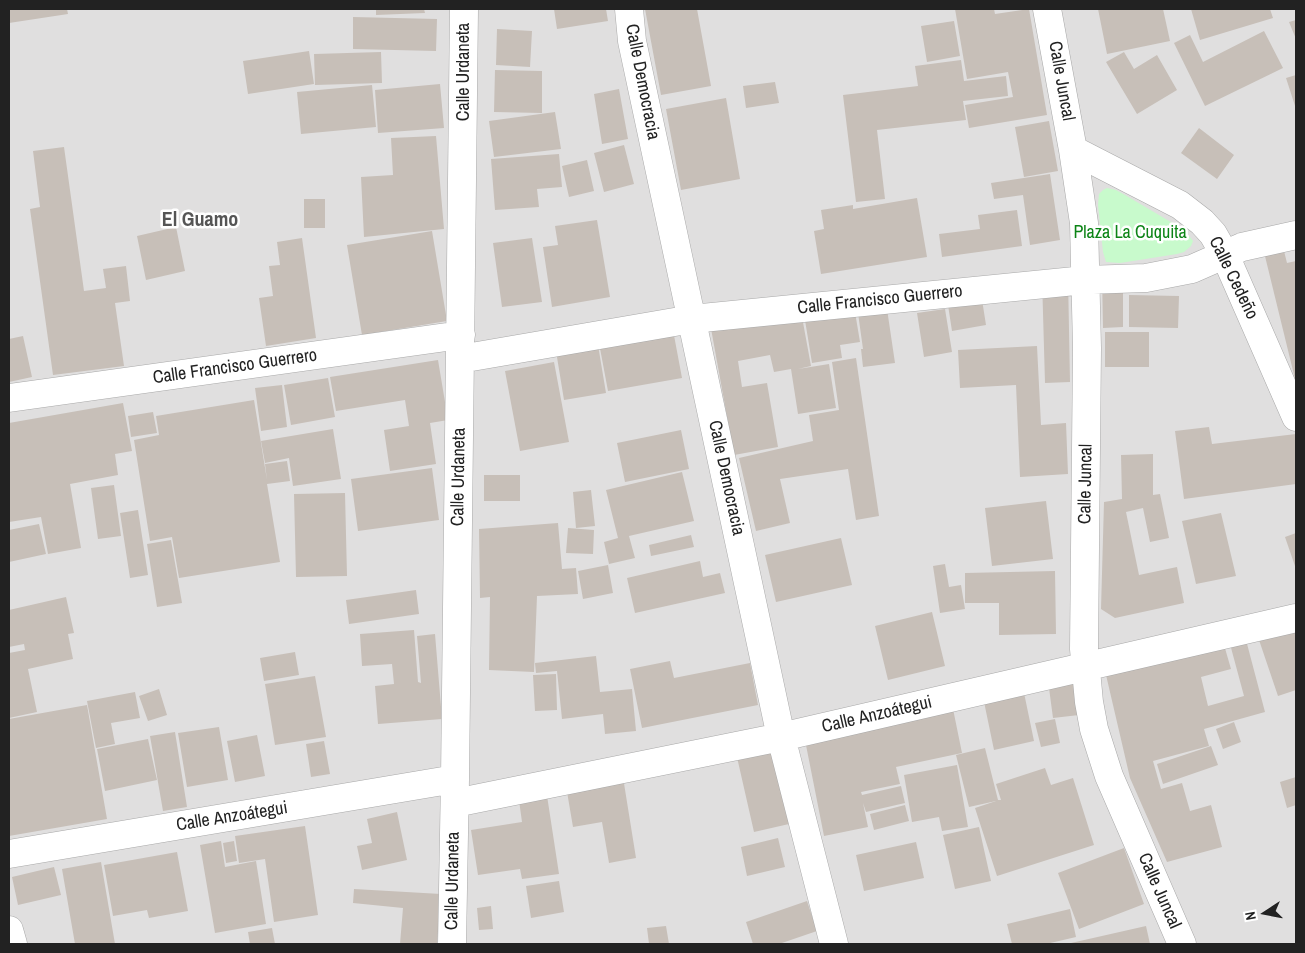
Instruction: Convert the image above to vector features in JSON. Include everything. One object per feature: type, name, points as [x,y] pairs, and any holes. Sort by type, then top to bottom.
[{"type":"street","name":"Calle Urdaneta","points":[[452,944],[464,9]]},
{"type":"street","name":"Calle Democracia","points":[[629,9],[632,41],[781,737],[834,944]]},
{"type":"street","name":"Calle Juncal","points":[[1047,9],[1073,150],[1084,223],[1087,348],[1084,649],[1089,702],[1094,729],[1109,776],[1182,944]]},
{"type":"street","name":"Calle Cedeño","points":[[1073,150],[1164,196],[1191,212],[1213,234],[1225,255],[1296,417]]},
{"type":"street","name":"Calle Francisco Guerrero","points":[[9,398],[692,319],[1086,280],[1146,278],[1192,269],[1242,247],[1296,235]]},
{"type":"street","name":"Calle Anzoátegui","points":[[9,854],[455,791],[781,737],[1296,618]]},
{"type":"street","points":[[9,930],[13,944]]},
{"type":"shaded area","points":[[9,9],[1296,9],[1296,944],[9,944]]},
{"type":"green space","name":"Plaza La Cuquita","points":[[1107,188],[1116,190],[1181,228],[1193,241],[1191,246],[1184,252],[1177,254],[1120,263],[1106,262],[1103,252],[1098,205],[1099,194]]},
{"type":"building","points":[[9,9],[67,9],[68,14],[9,23]]},
{"type":"building","points":[[376,9],[424,9],[425,13],[376,15]]},
{"type":"building","points":[[554,9],[606,9],[608,21],[557,29]]},
{"type":"building","points":[[645,9],[697,9],[711,86],[661,95]]},
{"type":"building","points":[[955,9],[994,9],[995,14],[1029,9],[1047,115],[969,128],[965,105],[1013,97],[1008,72],[967,79]]},
{"type":"building","points":[[1098,9],[1163,9],[1170,41],[1107,54]]},
{"type":"building","points":[[1191,9],[1270,9],[1273,18],[1200,40]]},
{"type":"building","points":[[353,17],[437,19],[436,51],[353,49]]},
{"type":"building","points":[[1296,20],[1296,39],[1289,22]]},
{"type":"building","points":[[954,21],[960,56],[927,62],[921,26]]},
{"type":"building","points":[[497,29],[532,31],[530,67],[496,65]]},
{"type":"building","points":[[1264,31],[1283,68],[1205,106],[1174,43],[1190,35],[1203,62]]},
{"type":"building","points":[[309,51],[314,84],[248,94],[243,61]]},
{"type":"building","points":[[381,52],[382,83],[315,85],[314,54]]},
{"type":"building","points":[[1124,52],[1134,69],[1157,55],[1177,90],[1137,114],[1106,62]]},
{"type":"building","points":[[961,60],[964,81],[1006,76],[1008,96],[963,101],[966,120],[877,130],[885,199],[856,202],[843,95],[918,86],[915,66]]},
{"type":"building","points":[[495,70],[542,71],[542,113],[494,112]]},
{"type":"building","points":[[1296,75],[1296,109],[1286,78]]},
{"type":"building","points":[[775,82],[779,103],[746,108],[743,86]]},
{"type":"building","points":[[440,84],[444,128],[378,133],[375,90]]},
{"type":"building","points":[[372,85],[376,127],[301,134],[297,92]]},
{"type":"building","points":[[619,89],[628,139],[602,144],[594,94]]},
{"type":"building","points":[[726,98],[740,179],[681,190],[666,109]]},
{"type":"building","points":[[555,112],[561,149],[494,157],[489,121]]},
{"type":"building","points":[[1049,121],[1058,171],[1024,177],[1015,127]]},
{"type":"building","points":[[1199,128],[1234,155],[1217,179],[1181,153]]},
{"type":"building","points":[[436,136],[444,229],[364,237],[361,177],[393,175],[391,138]]},
{"type":"building","points":[[624,145],[634,184],[604,192],[594,153]]},
{"type":"building","points":[[64,147],[84,291],[106,288],[103,269],[126,266],[130,301],[115,303],[124,366],[53,375],[30,209],[40,207],[33,151]]},
{"type":"building","points":[[559,154],[562,187],[537,189],[539,207],[495,210],[491,159]]},
{"type":"building","points":[[587,160],[594,191],[569,197],[562,166]]},
{"type":"building","points":[[1050,174],[1060,240],[1030,245],[1023,195],[994,199],[991,183]]},
{"type":"building","points":[[917,198],[927,257],[821,274],[814,231],[824,229],[821,210],[853,205],[853,209]]},
{"type":"building","points":[[304,199],[325,199],[325,228],[304,228]]},
{"type":"building","points":[[1017,210],[1022,246],[942,257],[939,234],[980,229],[978,215]]},
{"type":"building","points":[[597,220],[610,297],[552,307],[543,247],[558,245],[555,226]]},
{"type":"building","points":[[176,227],[185,271],[146,280],[137,236]]},
{"type":"building","points":[[432,231],[447,321],[362,335],[347,245]]},
{"type":"building","points":[[302,238],[316,338],[266,346],[259,298],[273,296],[269,266],[280,265],[277,242]]},
{"type":"building","points":[[532,238],[542,302],[502,307],[493,243]]},
{"type":"building","points":[[1282,243],[1287,263],[1296,261],[1296,383],[1263,248]]},
{"type":"building","points":[[1102,276],[1123,276],[1123,327],[1103,328]]},
{"type":"building","points":[[1068,277],[1070,382],[1045,383],[1042,278]]},
{"type":"building","points":[[980,287],[986,325],[952,331],[946,292]]},
{"type":"building","points":[[1129,295],[1179,296],[1178,328],[1129,327]]},
{"type":"building","points":[[800,306],[811,366],[798,369],[829,364],[836,408],[798,414],[791,369],[774,372],[770,355],[738,361],[742,387],[767,383],[778,447],[734,455],[710,323]]},
{"type":"building","points":[[854,306],[860,342],[840,345],[842,358],[812,363],[804,314]]},
{"type":"building","points":[[887,309],[895,363],[863,367],[861,349],[863,349],[858,313]]},
{"type":"building","points":[[945,309],[952,352],[924,357],[917,313]]},
{"type":"building","points":[[673,330],[682,378],[608,391],[599,343]]},
{"type":"building","points":[[1105,332],[1149,332],[1149,367],[1105,367]]},
{"type":"building","points":[[23,336],[32,377],[9,382],[9,339]]},
{"type":"building","points":[[598,345],[606,393],[564,400],[556,351]]},
{"type":"building","points":[[1037,346],[1041,425],[1066,423],[1068,474],[1020,477],[1016,385],[960,388],[958,350]]},
{"type":"building","points":[[856,358],[879,516],[856,520],[848,469],[780,479],[790,523],[756,531],[739,458],[813,441],[809,415],[839,410],[832,362]]},
{"type":"building","points":[[438,360],[448,420],[430,423],[436,464],[390,471],[384,430],[409,426],[405,400],[336,411],[330,377]]},
{"type":"building","points":[[554,362],[569,442],[520,451],[505,371]]},
{"type":"building","points":[[328,378],[335,417],[291,425],[284,385]]},
{"type":"building","points":[[282,385],[287,427],[261,431],[255,388]]},
{"type":"building","points":[[254,400],[267,480],[265,464],[287,461],[290,481],[267,484],[280,562],[179,578],[172,537],[150,541],[134,440],[159,435],[156,416]]},
{"type":"building","points":[[123,403],[132,451],[115,454],[118,475],[70,484],[81,548],[48,554],[41,517],[9,522],[9,423]]},
{"type":"building","points":[[153,412],[157,433],[131,437],[128,416]]},
{"type":"building","points":[[1209,427],[1212,444],[1296,434],[1296,484],[1184,499],[1175,431]]},
{"type":"building","points":[[333,429],[341,479],[293,486],[289,458],[265,463],[261,441]]},
{"type":"building","points":[[681,430],[689,469],[625,482],[617,443]]},
{"type":"building","points":[[1153,454],[1153,495],[1160,494],[1169,538],[1150,542],[1143,508],[1126,512],[1139,575],[1177,567],[1184,603],[1115,618],[1101,609],[1104,502],[1122,499],[1121,455]]},
{"type":"building","points":[[432,468],[439,520],[358,531],[351,479]]},
{"type":"building","points":[[682,472],[694,521],[629,536],[635,558],[609,564],[604,542],[618,538],[606,490]]},
{"type":"building","points":[[484,475],[520,475],[520,501],[484,501]]},
{"type":"building","points":[[114,485],[121,536],[98,539],[91,488]]},
{"type":"building","points":[[591,490],[595,526],[576,528],[573,492]]},
{"type":"building","points":[[345,493],[347,576],[296,577],[294,494]]},
{"type":"building","points":[[1046,501],[1053,559],[992,566],[985,508]]},
{"type":"building","points":[[138,510],[148,575],[130,578],[120,513]]},
{"type":"building","points":[[1221,513],[1236,576],[1196,584],[1182,521]]},
{"type":"building","points":[[558,523],[562,569],[576,568],[578,594],[537,596],[534,672],[489,670],[490,597],[480,598],[479,529]]},
{"type":"building","points":[[39,524],[46,554],[9,562],[9,530]]},
{"type":"building","points":[[568,528],[594,530],[593,554],[566,553]]},
{"type":"building","points":[[1296,533],[1296,569],[1285,537]]},
{"type":"building","points":[[691,535],[694,547],[651,556],[649,545]]},
{"type":"building","points":[[841,538],[852,585],[776,602],[765,555]]},
{"type":"building","points":[[171,540],[182,603],[157,607],[147,544]]},
{"type":"building","points":[[700,561],[703,577],[720,573],[725,593],[635,613],[627,578]]},
{"type":"building","points":[[945,564],[949,587],[961,585],[965,609],[940,613],[933,566]]},
{"type":"building","points":[[608,565],[613,593],[583,599],[578,571]]},
{"type":"building","points":[[1055,571],[1056,634],[999,635],[999,603],[965,603],[965,573]]},
{"type":"building","points":[[416,590],[419,614],[349,624],[346,600]]},
{"type":"building","points":[[66,597],[74,633],[68,634],[73,659],[28,669],[37,712],[9,718],[9,653],[25,650],[24,644],[9,647],[9,610]]},
{"type":"building","points":[[932,612],[945,666],[888,680],[875,626]]},
{"type":"building","points":[[1296,625],[1296,690],[1278,696],[1258,637]]},
{"type":"building","points":[[414,630],[418,682],[421,683],[417,636],[435,634],[442,719],[378,724],[375,686],[394,684],[392,664],[362,666],[360,634]]},
{"type":"building","points":[[1220,631],[1231,669],[1201,677],[1208,706],[1244,696],[1230,644],[1246,640],[1265,712],[1204,729],[1209,746],[1153,761],[1161,789],[1182,783],[1190,811],[1211,805],[1222,847],[1167,862],[1130,778],[1103,662]]},
{"type":"building","points":[[295,652],[299,675],[264,681],[260,658]]},
{"type":"building","points":[[596,656],[600,692],[632,689],[636,731],[605,734],[603,714],[562,719],[557,671],[536,673],[535,663]]},
{"type":"building","points":[[670,661],[674,678],[750,663],[758,705],[642,728],[630,669]]},
{"type":"building","points":[[1074,670],[1079,715],[1053,718],[1047,673]]},
{"type":"building","points":[[556,674],[557,710],[535,711],[533,675]]},
{"type":"building","points":[[315,676],[326,737],[275,745],[265,684]]},
{"type":"building","points":[[1023,688],[1034,741],[994,750],[983,697]]},
{"type":"building","points":[[159,689],[167,715],[148,721],[139,696]]},
{"type":"building","points":[[135,692],[140,718],[111,723],[115,744],[96,748],[87,701]]},
{"type":"building","points":[[952,704],[962,753],[896,767],[900,784],[861,792],[862,795],[901,786],[905,803],[866,812],[863,803],[868,827],[824,836],[804,735]]},
{"type":"building","points":[[87,705],[107,819],[9,836],[9,719]]},
{"type":"building","points":[[1055,719],[1060,743],[1041,747],[1035,723]]},
{"type":"building","points":[[1234,722],[1241,742],[1223,749],[1216,729]]},
{"type":"building","points":[[219,727],[228,780],[187,787],[178,733]]},
{"type":"building","points":[[175,732],[187,807],[163,811],[150,736]]},
{"type":"building","points":[[257,735],[265,776],[235,782],[227,741]]},
{"type":"building","points":[[768,736],[789,824],[754,832],[734,744]]},
{"type":"building","points":[[148,739],[157,780],[105,791],[97,749]]},
{"type":"building","points":[[324,741],[330,774],[311,777],[306,744]]},
{"type":"building","points":[[1211,746],[1218,765],[1163,784],[1157,764]]},
{"type":"building","points":[[985,748],[998,800],[1001,800],[996,784],[1045,768],[1051,785],[1073,778],[1094,845],[997,876],[975,808],[996,801],[969,807],[956,755]]},
{"type":"building","points":[[957,765],[968,827],[942,831],[939,817],[912,822],[904,775]]},
{"type":"building","points":[[622,771],[636,858],[609,863],[602,822],[573,827],[565,780]]},
{"type":"building","points":[[1296,777],[1296,805],[1287,808],[1280,782]]},
{"type":"building","points":[[546,789],[559,874],[522,879],[520,869],[478,875],[471,830],[522,822],[518,793]]},
{"type":"building","points":[[905,805],[909,821],[874,830],[870,814]]},
{"type":"building","points":[[397,812],[407,860],[362,870],[357,846],[372,843],[367,819]]},
{"type":"building","points":[[305,826],[318,915],[274,922],[265,859],[239,863],[235,836]]},
{"type":"building","points":[[979,827],[991,881],[955,889],[943,835]]},
{"type":"building","points":[[778,838],[785,867],[747,876],[741,847]]},
{"type":"building","points":[[221,841],[225,867],[256,861],[266,924],[215,933],[200,845]]},
{"type":"building","points":[[234,841],[237,861],[226,863],[223,843]]},
{"type":"building","points":[[916,842],[924,878],[864,891],[856,855]]},
{"type":"building","points":[[1124,848],[1144,904],[1079,929],[1058,873]]},
{"type":"building","points":[[177,852],[188,911],[149,918],[147,910],[113,916],[104,865]]},
{"type":"building","points":[[101,862],[115,944],[75,944],[62,869]]},
{"type":"building","points":[[54,867],[61,895],[18,905],[12,877]]},
{"type":"building","points":[[559,881],[564,912],[531,918],[526,886]]},
{"type":"building","points":[[354,889],[441,894],[437,944],[400,944],[403,908],[353,903]]},
{"type":"building","points":[[807,901],[817,931],[779,944],[753,944],[746,922]]},
{"type":"building","points":[[491,906],[493,929],[479,930],[477,908]]},
{"type":"building","points":[[1070,909],[1076,937],[1046,944],[1012,944],[1007,924]]},
{"type":"building","points":[[666,926],[669,944],[649,944],[647,928]]},
{"type":"building","points":[[1146,926],[1150,944],[1071,944],[1071,943]]},
{"type":"building","points":[[272,928],[275,944],[250,944],[248,932]]},
{"type":"district","name":"El Guamo","points":[[200,221]]}]
